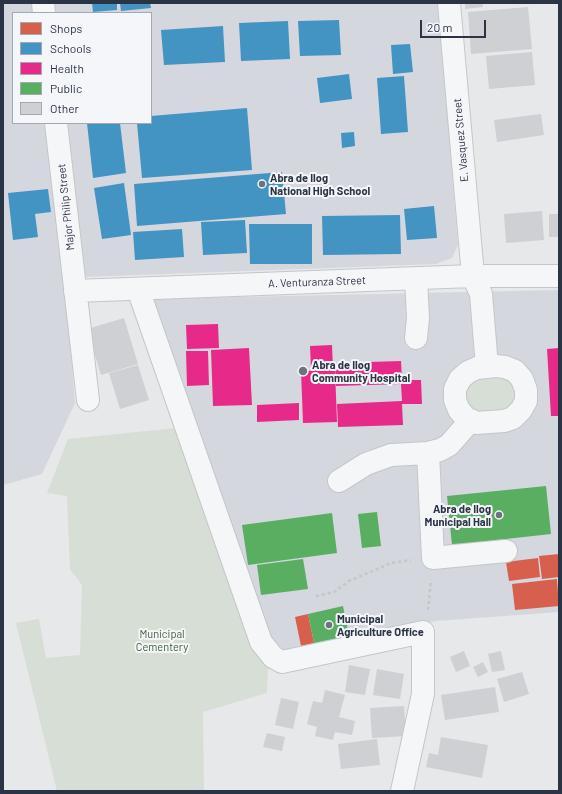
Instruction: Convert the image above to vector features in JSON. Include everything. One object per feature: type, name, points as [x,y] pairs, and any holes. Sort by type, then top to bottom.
[{"type":"street","name":"E. Vasquez Street","points":[[449,3],[473,276],[481,294],[487,367]]},
{"type":"street","name":"Major Philip Street","points":[[56,124],[88,400]]},
{"type":"street","name":"A. Venturanza Street","points":[[75,291],[473,276],[559,276]]},
{"type":"street","points":[[416,279],[418,318],[416,338]]},
{"type":"street","points":[[138,289],[261,642],[273,657],[282,662],[423,632],[423,694],[402,791]]},
{"type":"street","points":[[505,366],[515,371],[522,379],[526,390],[526,401],[521,410],[513,418],[504,421],[476,423],[471,420],[466,418],[459,410],[455,400],[455,389],[460,379],[468,372],[487,367],[505,366]]},
{"type":"street","points":[[339,481],[366,464],[391,455],[428,453],[440,450],[449,445],[471,420]]},
{"type":"street","points":[[428,453],[433,558],[506,551]]},
{"type":"path","points":[[316,596],[334,592],[349,581],[391,563],[433,558],[427,614],[423,632]]},
{"type":"shaded area","points":[[3,3],[35,3],[36,12],[12,12],[12,124],[48,124],[65,277],[75,403],[42,474],[3,485]]},
{"type":"shaded area","name":"Abra de Ilog National High School","points":[[51,3],[438,3],[458,245],[452,258],[436,264],[83,277],[65,124],[152,124],[152,12],[52,12]]},
{"type":"shaded area","points":[[559,290],[559,612],[436,621],[291,653],[277,648],[268,636],[150,299]]},
{"type":"green space","points":[[503,376],[514,384],[516,391],[516,398],[508,409],[501,412],[478,413],[467,405],[465,391],[468,385],[480,378]]},
{"type":"green space","name":"Municipal Cementery","points":[[176,428],[250,645],[268,666],[267,693],[203,712],[204,791],[57,791],[16,623],[39,619],[46,658],[80,655],[82,585],[70,569],[67,496],[47,493],[68,439]]},
{"type":"building: Shops","points":[[559,554],[559,577],[542,579],[539,556]]},
{"type":"building: Shops","points":[[538,558],[540,577],[509,581],[506,562]]},
{"type":"building: Shops","points":[[557,579],[559,606],[515,610],[512,584]]},
{"type":"building: Shops","points":[[308,614],[314,643],[301,646],[295,617]]},
{"type":"building: Schools","points":[[92,3],[117,3],[117,10],[93,12]]},
{"type":"building: Schools","points":[[120,3],[150,3],[151,8],[121,11]]},
{"type":"building: Schools","points":[[339,20],[341,55],[300,56],[298,21]]},
{"type":"building: Schools","points":[[288,21],[290,59],[241,61],[239,23]]},
{"type":"building: Schools","points":[[223,26],[225,62],[164,65],[161,30]]},
{"type":"building: Schools","points":[[410,44],[413,72],[393,74],[391,45]]},
{"type":"building: Schools","points":[[349,74],[352,99],[320,103],[317,78]]},
{"type":"building: Schools","points":[[404,76],[408,132],[381,134],[377,78]]},
{"type":"building: Schools","points":[[247,108],[252,170],[142,178],[137,124],[152,124],[152,116]]},
{"type":"building: Schools","points":[[87,124],[120,124],[126,173],[93,178]]},
{"type":"building: Schools","points":[[354,132],[355,146],[342,148],[341,133]]},
{"type":"building: Schools","points":[[282,172],[286,214],[137,226],[134,184]]},
{"type":"building: Schools","points":[[124,183],[131,235],[102,239],[94,188]]},
{"type":"building: Schools","points":[[48,189],[51,212],[35,214],[38,237],[13,240],[8,193]]},
{"type":"building: Schools","points":[[434,206],[437,238],[407,240],[404,209]]},
{"type":"building: Schools","points":[[400,215],[401,254],[323,255],[322,216]]},
{"type":"building: Schools","points":[[245,220],[247,253],[203,255],[201,222]]},
{"type":"building: Schools","points":[[249,224],[312,224],[312,264],[250,264]]},
{"type":"building: Schools","points":[[182,229],[184,257],[135,260],[133,232]]},
{"type":"building: Health","points":[[218,324],[219,348],[187,349],[186,325]]},
{"type":"building: Health","points":[[332,345],[333,369],[311,369],[310,346]]},
{"type":"building: Health","points":[[249,348],[252,405],[213,406],[211,350]]},
{"type":"building: Health","points":[[559,348],[559,416],[551,416],[547,349]]},
{"type":"building: Health","points":[[186,351],[208,351],[209,385],[187,386]]},
{"type":"building: Health","points":[[401,361],[402,380],[421,380],[422,404],[402,404],[403,425],[338,427],[337,404],[402,401],[401,384],[336,386],[335,363]]},
{"type":"building: Health","points":[[335,370],[337,422],[303,423],[301,371]]},
{"type":"building: Health","points":[[299,403],[299,420],[257,422],[257,405]]},
{"type":"building: Public","name":"Abra de Ilog Municipal Hall","points":[[546,486],[551,534],[452,545],[447,496]]},
{"type":"building: Public","points":[[377,512],[381,546],[362,548],[358,514]]},
{"type":"building: Public","points":[[332,513],[337,553],[248,565],[242,525]]},
{"type":"building: Public","points":[[303,559],[308,589],[261,595],[257,565]]},
{"type":"building: Public","name":"Municipal Agriculture Office","points":[[343,606],[349,636],[314,643],[308,614]]},
{"type":"building: Other","points":[[465,3],[483,3],[483,7],[465,9]]},
{"type":"building: Other","points":[[528,7],[532,49],[471,54],[468,12]]},
{"type":"building: Other","points":[[532,52],[535,85],[489,89],[486,56]]},
{"type":"building: Other","points":[[541,114],[544,135],[497,142],[494,120]]},
{"type":"building: Other","points":[[542,211],[544,240],[506,243],[504,214]]},
{"type":"building: Other","points":[[549,214],[559,214],[559,237],[549,237]]},
{"type":"building: Other","points":[[124,318],[138,364],[101,375],[87,329]]},
{"type":"building: Other","points":[[138,365],[149,400],[120,409],[109,373]]},
{"type":"building: Other","points":[[464,651],[470,666],[456,672],[450,657]]},
{"type":"building: Other","points":[[501,651],[505,670],[492,672],[488,654]]},
{"type":"building: Other","points":[[483,662],[488,672],[478,677],[473,667]]},
{"type":"building: Other","points":[[349,665],[370,669],[365,695],[345,692]]},
{"type":"building: Other","points":[[377,669],[404,674],[400,699],[373,695]]},
{"type":"building: Other","points":[[522,672],[529,694],[504,702],[497,679]]},
{"type":"building: Other","points":[[495,687],[499,712],[445,720],[441,695]]},
{"type":"building: Other","points":[[325,690],[345,695],[339,717],[355,721],[352,735],[335,732],[333,740],[315,736],[317,727],[307,724],[313,701],[322,703]]},
{"type":"building: Other","points":[[281,698],[299,702],[293,729],[275,725]]},
{"type":"building: Other","points":[[404,706],[406,736],[372,738],[370,708]]},
{"type":"building: Other","points":[[267,733],[285,737],[282,751],[263,747]]},
{"type":"building: Other","points":[[441,737],[488,745],[482,778],[426,767],[429,753],[438,755]]},
{"type":"building: Other","points":[[377,739],[380,765],[341,769],[338,744]]},
{"type":"place","name":"Abra de Ilog National High School","points":[[262,184]]},
{"type":"place","name":"Abra de Ilog Community Hospital","points":[[303,371]]},
{"type":"place","name":"Abra de Ilog Municipal Hall","points":[[499,515]]},
{"type":"place","name":"Municipal Agriculture Office","points":[[329,625]]}]
